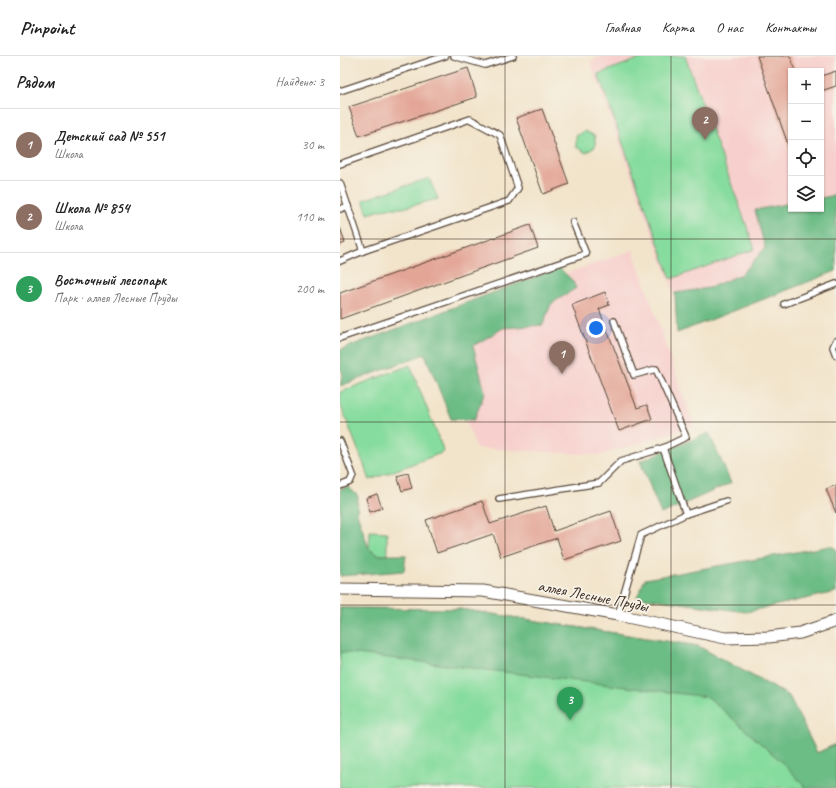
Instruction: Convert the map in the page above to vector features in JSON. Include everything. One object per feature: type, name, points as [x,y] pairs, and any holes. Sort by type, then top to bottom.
[{"type":"street","name":"аллея Лесные Пруды","points":[[340,589],[483,591],[618,615],[725,638],[769,637],[800,633],[836,621]]},
{"type":"lane","points":[[340,91],[445,56]]},
{"type":"lane","points":[[454,56],[485,65],[513,56]]},
{"type":"lane","points":[[340,164],[470,119],[500,135],[518,188],[509,201],[363,251],[340,261]]},
{"type":"lane","points":[[340,183],[363,251]]},
{"type":"lane","points":[[340,209],[348,206]]},
{"type":"lane","points":[[340,338],[586,254],[573,222]]},
{"type":"lane","points":[[784,304],[836,284]]},
{"type":"lane","points":[[499,499],[599,483],[621,460],[663,448],[686,437],[656,369],[634,375],[614,321]]},
{"type":"lane","points":[[836,341],[833,347],[836,355]]},
{"type":"lane","points":[[340,441],[353,475],[350,482],[340,486]]},
{"type":"lane","points":[[663,448],[686,514]]},
{"type":"lane","points":[[618,615],[641,535],[686,514],[726,501]]},
{"type":"shaded area","points":[[602,56],[836,56],[836,249],[678,305],[590,61]]},
{"type":"shaded area","points":[[633,250],[694,426],[600,455],[476,448],[428,322]]},
{"type":"green space","points":[[647,56],[685,56],[755,249],[671,279],[598,74]]},
{"type":"green space","points":[[585,131],[595,136],[595,147],[586,153],[576,147],[576,136]]},
{"type":"green space","points":[[429,178],[438,199],[403,208],[388,208],[368,214],[363,200]]},
{"type":"green space","points":[[836,195],[836,271],[677,333],[675,293],[709,288],[742,274],[765,248],[755,210],[788,204],[788,212],[824,212],[824,197]]},
{"type":"green space","points":[[559,268],[572,280],[576,288],[551,304],[543,325],[503,328],[473,346],[485,392],[474,420],[451,419],[425,354],[340,386],[343,372],[340,370],[340,350]]},
{"type":"green space","points":[[410,365],[444,452],[370,480],[340,404],[340,392]]},
{"type":"green space","points":[[709,433],[731,483],[661,514],[640,461]]},
{"type":"green space","points":[[348,487],[358,496],[357,513],[369,549],[378,555],[406,555],[404,571],[340,576],[340,489]]},
{"type":"green space","points":[[370,531],[387,532],[387,555],[378,555],[369,549]]},
{"type":"green space","points":[[830,546],[836,549],[836,592],[746,612],[637,597],[645,579]]},
{"type":"green space","points":[[340,608],[460,609],[698,646],[789,696],[817,753],[836,744],[836,788],[340,788]]},
{"type":"green space","points":[[340,608],[460,609],[698,646],[789,696],[817,753],[836,744],[836,788],[806,788],[784,764],[708,697],[340,652]]},
{"type":"building","points":[[757,56],[790,56],[795,68],[788,68],[788,144]]},
{"type":"building","points":[[468,68],[477,97],[359,136],[349,107]]},
{"type":"building","points":[[836,71],[836,86],[824,90],[824,75]]},
{"type":"building","points":[[542,109],[569,184],[543,194],[516,118]]},
{"type":"building","points":[[530,225],[538,248],[340,319],[340,293]]},
{"type":"building","points":[[340,227],[345,243],[340,245]]},
{"type":"building","points":[[605,292],[609,305],[599,309],[637,408],[647,405],[652,419],[619,431],[572,305]]},
{"type":"building","points":[[408,473],[412,488],[402,491],[397,476]]},
{"type":"building","points":[[836,485],[836,513],[826,489]]},
{"type":"building","points":[[377,494],[382,508],[370,512],[366,498]]},
{"type":"building","points":[[482,501],[490,524],[546,506],[554,531],[611,511],[621,541],[564,560],[557,538],[501,557],[493,534],[437,553],[426,520]]},
{"type":"place","name":"Школа № 854","points":[[705,140]]},
{"type":"place","name":"Детский сад № 551","points":[[562,374]]},
{"type":"place","name":"Восточный лесопарк","points":[[570,720]]}]
